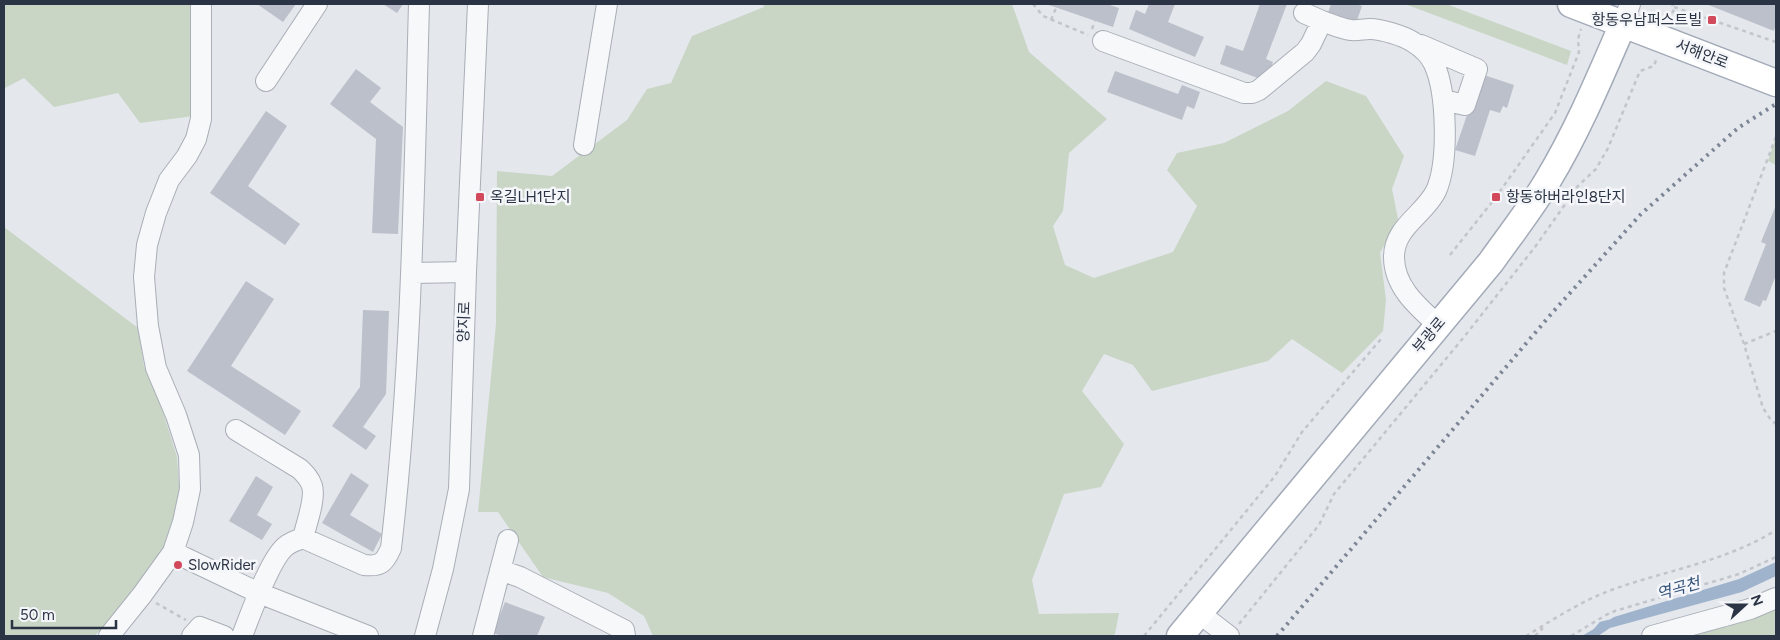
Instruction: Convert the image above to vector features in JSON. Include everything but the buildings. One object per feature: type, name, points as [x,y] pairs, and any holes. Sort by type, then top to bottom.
[{"type":"main road","name":"서해안로","points":[[1579,7],[1627,14],[1663,39],[1776,83]]},
{"type":"main road","name":"부광로","points":[[1180,636],[1491,262],[1548,181],[1586,108],[1627,14]]},
{"type":"street","points":[[109,636],[173,552],[183,522],[190,489],[189,455],[176,415],[156,368],[148,326],[144,277],[148,245],[156,213],[169,180],[196,140],[201,119],[201,4]]},
{"type":"street","points":[[266,81],[316,4]]},
{"type":"street","points":[[242,636],[259,593],[278,553],[286,546],[303,538],[364,565],[373,566],[382,563],[391,548],[401,467],[412,273],[418,4]]},
{"type":"street","name":"양지로","points":[[425,636],[443,569],[459,489],[478,4]]},
{"type":"street","points":[[584,145],[608,4]]},
{"type":"street","points":[[1304,13],[1343,29],[1381,30],[1413,41],[1477,68],[1465,105],[1443,100]]},
{"type":"street","points":[[1103,41],[1244,93],[1252,93],[1259,90],[1305,52],[1322,21]]},
{"type":"street","points":[[1413,41],[1426,52],[1434,63],[1443,100],[1444,154],[1440,179],[1435,192],[1403,230],[1396,243],[1395,268],[1401,284],[1411,299],[1438,325]]},
{"type":"street","points":[[412,273],[466,272]]},
{"type":"street","points":[[236,430],[300,469],[313,486],[314,494],[303,538]]},
{"type":"street","points":[[483,636],[508,540]]},
{"type":"street","points":[[173,552],[259,593],[368,636]]},
{"type":"street","points":[[500,570],[520,578],[624,630],[625,636]]},
{"type":"street","points":[[1652,636],[1750,609],[1776,598]]},
{"type":"street","points":[[1199,613],[1232,632]]},
{"type":"street","points":[[196,632],[224,636]]},
{"type":"path","points":[[1033,4],[1043,16],[1103,41]]},
{"type":"path","points":[[1672,4],[1674,8],[1776,42]]},
{"type":"path","points":[[1450,255],[1496,197],[1555,113],[1579,52],[1579,7]]},
{"type":"path","points":[[1051,20],[1056,8]]},
{"type":"path","points":[[1232,632],[1319,525],[1334,494],[1535,247],[1578,186],[1596,169],[1608,148],[1640,70],[1654,66],[1674,8]]},
{"type":"path","points":[[1776,137],[1724,273],[1724,288],[1764,408],[1771,420],[1776,424]]},
{"type":"path","points":[[1744,344],[1776,331]]},
{"type":"path","points":[[1144,636],[1275,476],[1302,432],[1381,339]]},
{"type":"path","points":[[1526,636],[1600,594],[1746,547],[1776,530]]},
{"type":"path","points":[[1571,636],[1615,611],[1739,574],[1776,557]]},
{"type":"path","points":[[142,595],[196,632]]},
{"type":"path","points":[[1535,636],[1546,625]]},
{"type":"green space","points":[[4,4],[196,4],[194,116],[140,123],[118,93],[54,107],[24,78],[5,88]]},
{"type":"green space","points":[[763,4],[1012,4],[1029,52],[1107,119],[1069,153],[1063,211],[1053,226],[1065,265],[1094,278],[1173,252],[1197,206],[1167,170],[1177,153],[1224,143],[1288,111],[1326,81],[1366,96],[1404,156],[1392,189],[1398,219],[1380,253],[1386,300],[1383,331],[1342,373],[1292,339],[1268,361],[1152,391],[1133,365],[1104,354],[1082,391],[1124,444],[1101,487],[1064,494],[1032,580],[1039,614],[1119,613],[1115,634],[1111,636],[653,636],[644,616],[608,593],[543,577],[498,512],[478,512],[496,324],[497,171],[552,176],[627,120],[647,89],[671,83],[692,36],[764,7]]},
{"type":"green space","points":[[1405,4],[1446,4],[1571,51],[1567,65]]},
{"type":"green space","points":[[1776,137],[1776,165],[1768,161]]},
{"type":"green space","points":[[4,227],[138,328],[144,366],[163,412],[177,457],[180,499],[163,552],[95,636],[4,636]]},
{"type":"green space","points":[[1776,604],[1776,636],[1667,636]]},
{"type":"water","points":[[1776,562],[1776,576],[1742,592],[1610,628],[1598,636],[1582,636],[1614,617],[1739,579]]},
{"type":"waterway","name":"역곡천","points":[[1591,636],[1601,624],[1609,622]]},
{"type":"railway","points":[[1277,636],[1552,313],[1641,214],[1738,128],[1776,104]]},
{"type":"place","name":"항동우남퍼스트빌","points":[[1712,20]]},
{"type":"place","name":"옥길LH1단지","points":[[480,197]]},
{"type":"place","name":"항동하버라인8단지","points":[[1496,197]]},
{"type":"place","name":"SlowRider","points":[[178,565]]}]
